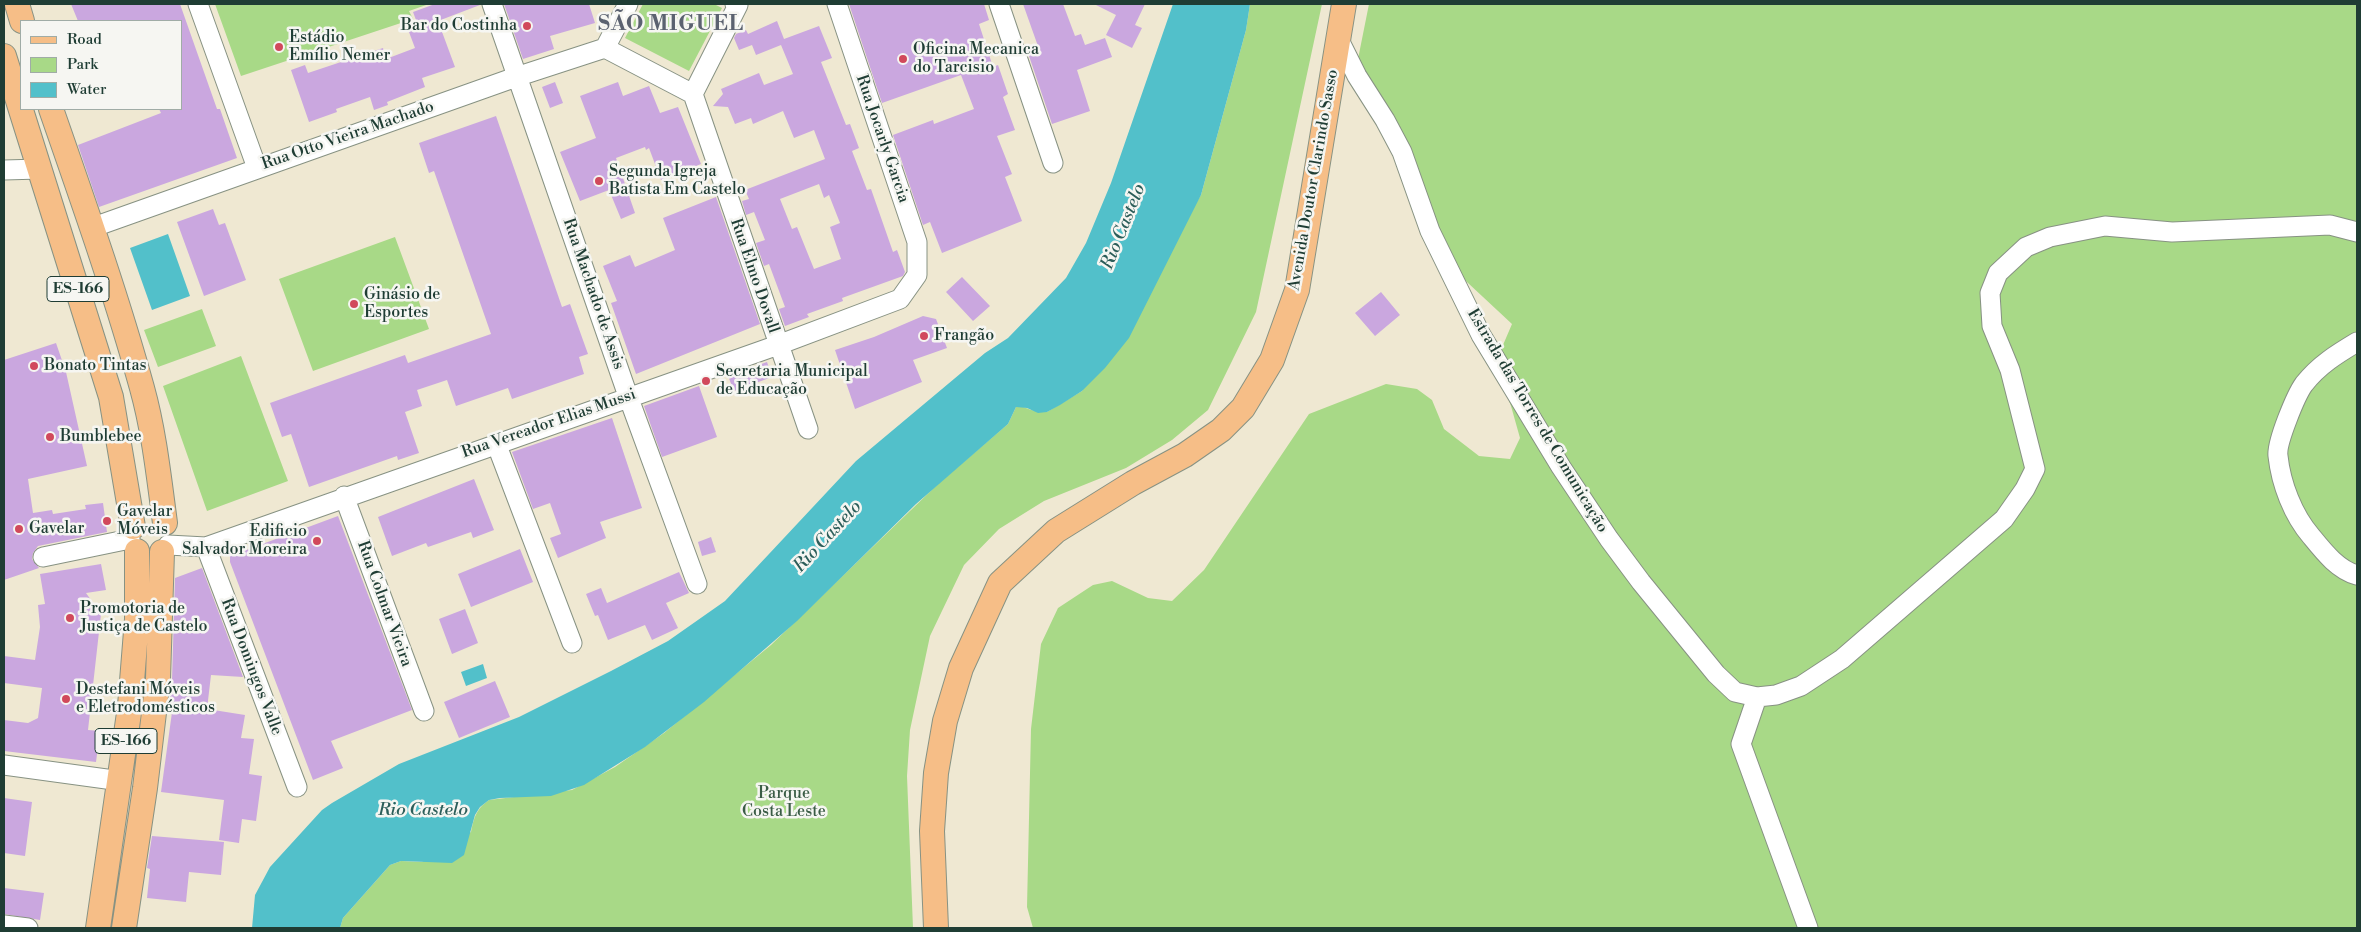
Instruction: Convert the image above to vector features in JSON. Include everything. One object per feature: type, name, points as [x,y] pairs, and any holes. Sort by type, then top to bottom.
[{"type":"main road","points":[[17,4],[22,20]]},
{"type":"main road","name":"Avenida Doutor Clarindo Sasso","points":[[936,928],[932,831],[936,773],[945,721],[965,659],[1000,583],[1056,531],[1132,483],[1185,455],[1221,430],[1243,408],[1272,360],[1297,290],[1344,4]]},
{"type":"main road","name":"ES-166","points":[[4,56],[20,106]]},
{"type":"main road","name":"ES-166","points":[[21,110],[111,397],[134,539],[137,619],[130,706],[98,928]]},
{"type":"main road","name":"ES-166","points":[[51,110],[142,389],[160,484],[165,540],[158,679],[146,788],[124,928]]},
{"type":"main road","points":[[111,397],[142,389]]},
{"type":"main road","points":[[142,518],[160,519],[165,540],[150,556],[134,539],[142,518]]},
{"type":"street","points":[[198,4],[257,168]]},
{"type":"street","name":"Rua Machado de Assis","points":[[492,4],[628,396],[697,584]]},
{"type":"street","points":[[628,4],[605,48],[693,94],[739,4]]},
{"type":"street","name":"Rua Jocarly Garcia","points":[[837,4],[917,242],[917,275]]},
{"type":"street","points":[[999,4],[1053,163]]},
{"type":"street","name":"Estrada das Torres de Comunicação","points":[[1338,36],[1357,76],[1385,120],[1402,152],[1430,232],[1481,336],[1561,467],[1609,539],[1641,582],[1716,674],[1735,692],[1757,697],[1776,695],[1801,686],[1842,659],[2004,519],[2025,489],[2035,469],[2010,370],[1992,326],[1990,293],[1998,273],[2026,247],[2050,237],[2105,226],[2172,232],[2330,225],[2357,232]]},
{"type":"street","name":"Rua Otto Vieira Machado","points":[[91,228],[516,77],[605,48]]},
{"type":"street","name":"Rua Elmo Dovall","points":[[693,94],[808,429]]},
{"type":"street","points":[[4,170],[40,169]]},
{"type":"street","name":"Rua Vereador Elias Mussi","points":[[165,540],[206,546],[628,396],[778,345],[900,299],[917,275]]},
{"type":"street","points":[[2357,342],[2329,358],[2303,385],[2287,419],[2277,454],[2288,496],[2303,526],[2332,559],[2347,572],[2357,575]]},
{"type":"street","points":[[496,443],[572,643]]},
{"type":"street","name":"Rua Colmar Vieira","points":[[344,496],[424,711]]},
{"type":"street","points":[[44,557],[134,539]]},
{"type":"street","name":"Rua Domingos Valle","points":[[206,546],[296,787]]},
{"type":"street","points":[[1757,697],[1741,744],[1808,928]]},
{"type":"street","points":[[4,765],[120,781]]},
{"type":"street","points":[[4,925],[28,928]]},
{"type":"green space","name":"Estádio Emílio Nemer","points":[[215,4],[429,4],[409,11],[413,19],[241,76]]},
{"type":"green space","points":[[643,4],[714,4],[722,8],[689,71],[625,38]]},
{"type":"green space","name":"Parque Costa Leste","points":[[1250,4],[1322,4],[1256,312],[1208,410],[1172,440],[1126,468],[1044,501],[999,529],[964,565],[930,636],[910,730],[907,776],[913,928],[340,928],[343,918],[390,865],[401,861],[422,862],[471,832],[476,814],[489,800],[572,790],[615,767],[664,733],[771,645],[939,483],[1008,424],[1016,407],[1021,406],[1031,410],[1047,412],[1082,391],[1201,195],[1246,30]]},
{"type":"green space","points":[[1369,4],[2357,4],[2357,928],[1033,928],[1027,907],[1031,729],[1041,644],[1058,608],[1093,585],[1112,581],[1148,598],[1172,601],[1204,570],[1309,414],[1386,384],[1417,389],[1432,400],[1444,429],[1479,456],[1510,459],[1520,438],[1501,380],[1500,352],[1512,324],[1439,256],[1358,59]]},
{"type":"green space","name":"Ginásio de Esportes","points":[[395,237],[429,329],[313,371],[279,279]]},
{"type":"green space","points":[[202,309],[216,346],[158,367],[144,330]]},
{"type":"green space","points":[[241,356],[288,481],[207,511],[163,386]]},
{"type":"water","name":"Rio Castelo","points":[[1173,4],[1250,4],[1246,30],[1201,195],[1129,338],[1105,368],[1082,391],[1047,412],[1038,413],[1027,408],[1016,407],[1008,424],[916,504],[797,621],[704,702],[645,747],[584,785],[551,796],[489,800],[480,807],[475,815],[464,855],[452,863],[401,861],[390,865],[343,918],[340,928],[252,928],[255,895],[270,867],[322,810],[399,764],[519,717],[668,641],[725,601],[856,461],[985,353],[1008,338],[1066,278],[1086,243],[1111,183]]},
{"type":"water","points":[[168,234],[190,296],[152,310],[130,248]]},
{"type":"water","points":[[483,664],[487,678],[466,686],[461,672]]},
{"type":"building","points":[[71,4],[180,4],[217,109],[220,109],[237,158],[99,207],[78,145],[161,113],[160,110],[182,110],[182,20],[78,20]]},
{"type":"building","points":[[435,4],[480,4],[438,21],[455,67],[422,78],[425,87],[387,102],[388,105],[374,110],[370,97],[336,109],[337,112],[309,122],[291,70],[305,65],[308,73],[383,48],[386,59],[415,48],[406,24],[416,20],[413,12]]},
{"type":"building","points":[[504,4],[589,4],[595,23],[550,36],[554,49],[523,59]]},
{"type":"building","points":[[849,4],[984,4],[989,20],[979,24],[993,67],[998,65],[1008,94],[1003,97],[1015,130],[997,136],[1012,174],[1005,177],[1022,221],[942,253],[930,222],[923,225],[893,135],[933,120],[934,124],[974,109],[961,75],[882,103]]},
{"type":"building","points":[[1023,4],[1063,4],[1075,36],[1081,34],[1085,45],[1105,38],[1112,57],[1077,70],[1090,111],[1052,124],[1028,53],[1039,49]]},
{"type":"building","points":[[1094,4],[1145,4],[1135,25],[1142,28],[1132,48],[1106,35],[1116,15]]},
{"type":"building","points":[[777,21],[784,39],[819,26],[832,58],[821,62],[846,125],[850,124],[859,148],[852,151],[867,190],[871,189],[893,252],[897,250],[905,272],[903,276],[842,298],[843,301],[807,314],[809,317],[785,326],[779,309],[785,307],[769,264],[764,266],[756,243],[765,240],[754,212],[746,215],[742,201],[749,199],[745,190],[825,159],[814,130],[794,138],[783,111],[753,124],[751,118],[735,124],[728,107],[713,106],[723,94],[721,89],[759,73],[764,85],[793,74],[781,45],[756,55],[752,45],[739,50],[734,38],[736,34],[746,30],[748,34]],"holes":[[[819,184],[824,198],[829,195],[840,223],[830,227],[841,259],[814,269],[797,227],[792,229],[780,199]]]},
{"type":"building","points":[[555,82],[563,103],[550,108],[542,87]]},
{"type":"building","points":[[618,82],[623,96],[649,86],[660,113],[678,107],[701,164],[661,180],[649,148],[646,150],[645,147],[616,158],[635,213],[621,219],[609,190],[580,201],[560,152],[596,138],[580,96]]},
{"type":"building","points":[[496,116],[562,307],[570,304],[588,354],[579,357],[584,374],[512,399],[508,388],[456,406],[447,380],[417,390],[422,406],[405,412],[419,453],[398,460],[397,456],[309,487],[291,434],[282,437],[270,403],[405,355],[408,363],[491,334],[434,171],[429,173],[419,143]]},
{"type":"building","points":[[716,197],[760,324],[636,374],[611,303],[617,301],[603,266],[630,255],[635,267],[675,250],[663,218]]},
{"type":"building","points":[[213,209],[219,225],[225,223],[246,280],[204,296],[177,222]]},
{"type":"building","points":[[962,277],[990,306],[973,321],[946,292]]},
{"type":"building","points":[[1381,292],[1400,315],[1375,336],[1355,313]]},
{"type":"building","points":[[923,316],[936,319],[947,348],[913,360],[922,382],[855,409],[835,350],[874,337]]},
{"type":"building","points":[[56,343],[66,372],[87,466],[28,479],[33,513],[52,510],[53,514],[86,509],[85,505],[103,503],[107,532],[38,546],[33,553],[32,559],[39,568],[4,580],[4,360]]},
{"type":"building","points":[[767,362],[772,377],[734,391],[728,376]]},
{"type":"building","points":[[699,386],[717,437],[662,457],[644,406]]},
{"type":"building","points":[[612,418],[642,508],[600,522],[606,538],[558,558],[550,538],[561,534],[550,503],[533,509],[512,452]]},
{"type":"building","points":[[474,479],[494,530],[473,538],[471,532],[428,547],[426,543],[392,556],[378,517]]},
{"type":"building","points":[[338,516],[412,710],[331,741],[343,768],[313,780],[230,562],[230,556]]},
{"type":"building","points":[[711,537],[716,552],[702,556],[698,542]]},
{"type":"building","points":[[520,549],[533,582],[471,607],[458,574]]},
{"type":"building","points":[[101,564],[106,590],[86,593],[101,614],[88,730],[100,731],[96,762],[4,751],[4,720],[28,723],[38,718],[42,688],[4,683],[4,656],[35,660],[40,627],[38,605],[45,604],[40,574]]},
{"type":"building","points":[[202,568],[243,677],[211,675],[207,709],[245,715],[241,738],[254,739],[249,774],[262,776],[256,821],[242,819],[239,843],[219,840],[224,800],[161,792],[173,705],[169,705],[172,680],[175,578]]},
{"type":"building","points":[[679,572],[689,593],[666,603],[678,628],[652,640],[645,625],[608,640],[598,615],[595,616],[586,594],[601,588],[607,603]]},
{"type":"building","points":[[465,609],[478,643],[452,654],[439,619]]},
{"type":"building","points":[[495,681],[510,717],[459,738],[444,702]]},
{"type":"building","points":[[4,798],[32,802],[25,856],[4,853]]},
{"type":"building","points":[[152,836],[224,842],[221,875],[189,872],[186,902],[147,898],[150,869],[147,868]]},
{"type":"building","points":[[4,888],[44,893],[40,920],[4,914]]},
{"type":"place","name":"Bar do Costinha","points":[[527,26]]},
{"type":"place","name":"Estádio Emílio Nemer","points":[[279,47]]},
{"type":"place","name":"Oficina Mecanica do Tarcisio","points":[[903,59]]},
{"type":"place","name":"Segunda Igreja Batista Em Castelo","points":[[599,181]]},
{"type":"place","name":"Ginásio de Esportes","points":[[354,304]]},
{"type":"place","name":"Frangão","points":[[924,336]]},
{"type":"place","name":"Bonato Tintas","points":[[34,366]]},
{"type":"place","name":"Secretaria Municipal de Educação","points":[[706,381]]},
{"type":"place","name":"Bumblebee","points":[[50,437]]},
{"type":"place","name":"Gavelar Móveis","points":[[107,521]]},
{"type":"place","name":"Gavelar","points":[[19,529]]},
{"type":"place","name":"Edificio Salvador Moreira","points":[[317,541]]},
{"type":"place","name":"Promotoria de Justiça de Castelo","points":[[70,618]]},
{"type":"place","name":"Destefani Móveis e Eletrodomésticos","points":[[66,699]]},
{"type":"district","name":"SÃO MIGUEL","points":[[671,25]]}]
